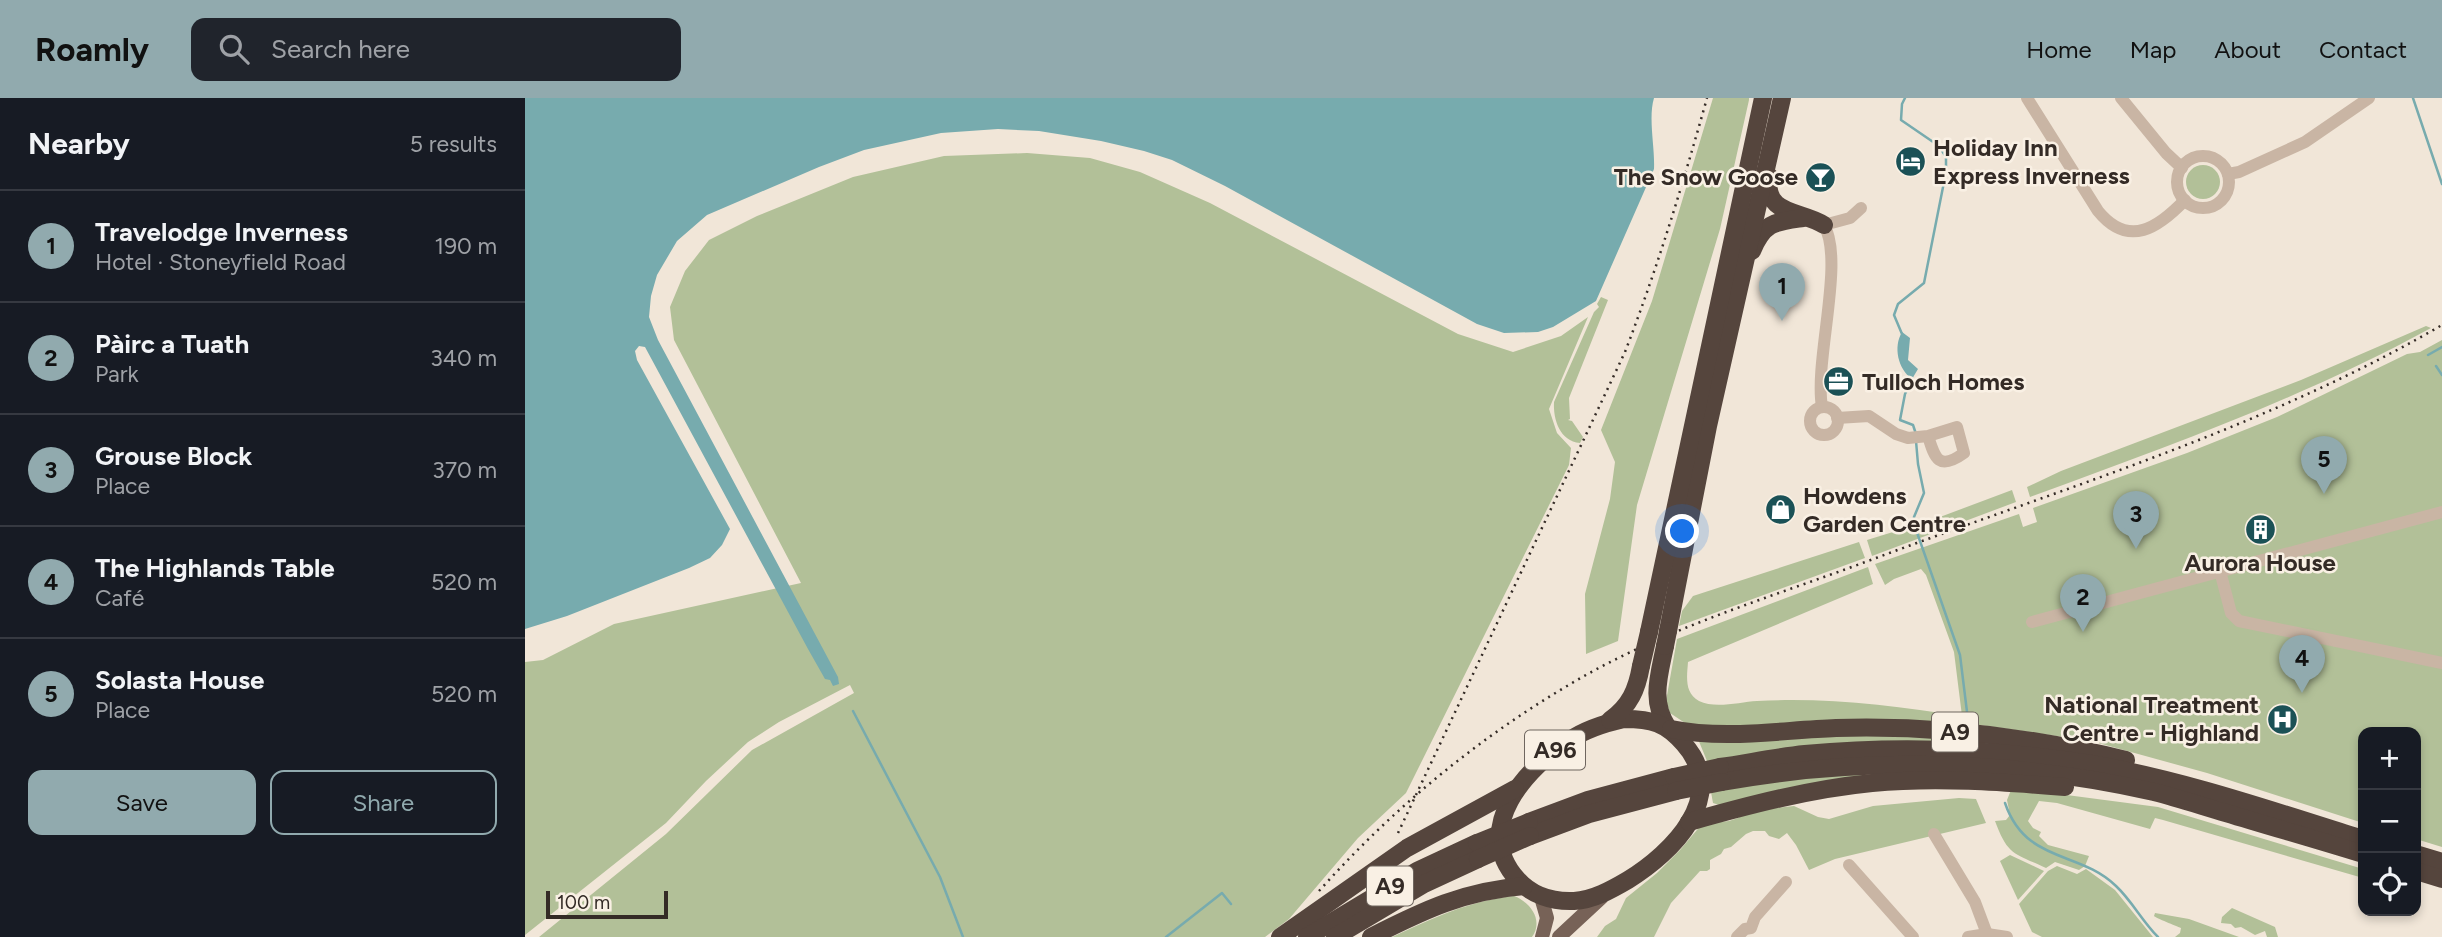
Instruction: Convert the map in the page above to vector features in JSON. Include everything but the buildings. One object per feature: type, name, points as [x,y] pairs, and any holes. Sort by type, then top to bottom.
[{"type":"highway","name":"A96","points":[[1604,724],[1627,705],[1635,689],[1641,666],[1763,98]]},
{"type":"highway","name":"A96","points":[[1670,729],[1649,720],[1637,719],[1604,724],[1571,739],[1537,765],[1515,789],[1501,824],[1500,840],[1504,856],[1511,872],[1524,886],[1541,897],[1574,901],[1591,898],[1612,889],[1653,864],[1675,842],[1689,822],[1700,795],[1697,764],[1659,712],[1657,698],[1705,440],[1781,102]]},
{"type":"highway","points":[[1781,102],[1768,181],[1769,190],[1782,209],[1815,221]]},
{"type":"highway","points":[[1734,310],[1753,249],[1761,234],[1776,222],[1815,221]]},
{"type":"highway","name":"A9","points":[[1670,729],[1703,735],[1836,728],[1906,728],[2010,737],[2087,751],[2201,779],[2258,797],[2297,818]]},
{"type":"highway","name":"A9","points":[[1307,937],[1379,892],[1529,829],[1589,814],[1675,784],[1803,755],[1903,749],[1998,752],[2093,765],[2210,792],[2358,837]]},
{"type":"highway","name":"A9","points":[[1721,774],[1905,764],[1997,767],[2158,793],[2360,853]]},
{"type":"highway","name":"A9","points":[[1689,822],[1809,792],[1873,783],[1948,780],[2158,793]]},
{"type":"highway","name":"A9","points":[[1280,937],[1407,848],[1515,789]]},
{"type":"highway","name":"A9","points":[[1335,937],[1478,851]]},
{"type":"highway","points":[[2421,856],[2442,862]]},
{"type":"highway","points":[[2421,873],[2442,879]]},
{"type":"highway","name":"A9","points":[[1371,937],[1452,899],[1482,891],[1524,886]]},
{"type":"main road","points":[[1559,937],[1612,889]]},
{"type":"main road","points":[[1541,897],[1547,918],[1542,937]]},
{"type":"street","points":[[2027,98],[2098,211],[2111,224],[2129,230],[2150,229],[2185,200]]},
{"type":"street","points":[[2121,98],[2166,153],[2182,168]]},
{"type":"street","points":[[2228,174],[2239,172],[2305,142],[2369,98]]},
{"type":"street","points":[[2209,156],[2224,166],[2228,174],[2227,191],[2217,204],[2204,208],[2185,200],[2178,188],[2182,168],[2196,157],[2209,156]]},
{"type":"street","points":[[1815,221],[1850,218],[1861,208]]},
{"type":"street","points":[[1815,221],[1829,236],[1830,294],[1821,367],[1822,407]]},
{"type":"street","points":[[1822,407],[1833,411],[1837,418],[1836,427],[1827,440],[1807,426],[1812,413],[1822,407]]},
{"type":"street","points":[[1837,418],[1869,416],[1901,436],[1920,437]]},
{"type":"street","points":[[2032,622],[2442,512]]},
{"type":"street","points":[[2220,571],[2231,613],[2239,621],[2442,663]]},
{"type":"street","points":[[1934,834],[1975,902],[1987,934]]},
{"type":"street","points":[[1849,865],[1913,937]]},
{"type":"street","points":[[1751,928],[1760,910],[1786,882]]},
{"type":"street","points":[[1737,937],[1745,929],[1751,928],[1762,936]]},
{"type":"street","points":[[1968,937],[1987,934],[2007,937]]},
{"type":"green space","points":[[1713,98],[1749,100],[1720,229],[1637,505],[1618,641],[1586,654],[1585,594],[1610,499],[1615,462],[1601,430],[1652,301]]},
{"type":"green space","points":[[1027,153],[1090,158],[1140,172],[1210,203],[1458,334],[1513,352],[1561,336],[1588,317],[1549,409],[1557,433],[1571,448],[1569,465],[1406,793],[1358,838],[1289,919],[1265,937],[539,937],[666,834],[752,750],[854,693],[850,685],[779,722],[748,742],[666,823],[525,935],[525,662],[543,660],[614,624],[801,583],[674,340],[670,307],[685,271],[709,240],[757,216],[853,177],[944,156]]},
{"type":"green space","points":[[2203,165],[2215,170],[2220,182],[2215,194],[2203,199],[2191,194],[2186,182],[2191,170]]},
{"type":"green space","points":[[1601,297],[1608,300],[1569,398],[1568,420],[1572,421],[1583,437],[1580,443],[1567,438],[1559,428],[1554,402],[1594,312],[1599,307],[1597,304]]},
{"type":"green space","points":[[2426,326],[2431,328],[2284,399],[2030,497],[2027,487],[2061,471],[2301,380]]},
{"type":"green space","points":[[2442,340],[2442,847],[2421,841],[2421,727],[2358,727],[2358,821],[2207,773],[2091,741],[1980,725],[1731,728],[1688,725],[1670,713],[1666,701],[1677,639],[1868,567],[1873,584],[1688,662],[1687,684],[1691,694],[1699,701],[1712,705],[1783,700],[1835,701],[1962,716],[1954,652],[1926,575],[1921,569],[1885,585],[1875,564],[2019,514],[2023,527],[2037,522],[2033,508],[2187,453],[2277,417],[2407,354],[2420,352]]},
{"type":"green space","points":[[2012,490],[2016,502],[1872,556],[1867,540],[1932,520]]},
{"type":"green space","points":[[1859,542],[1865,558],[1679,626],[1682,611],[1693,596]]},
{"type":"green space","points":[[1863,732],[2030,744],[1707,761],[1698,739]]},
{"type":"green space","points":[[1822,774],[2000,777],[1719,805],[1713,803],[1711,792]]},
{"type":"green space","points":[[2011,790],[2158,807],[2358,867],[2358,877],[2155,818],[2150,829],[2057,803],[2039,801],[2028,821],[2033,828],[2041,832],[2039,836],[2048,845],[2089,856],[2085,866],[2079,870],[2055,862],[2046,868],[2019,856],[2004,841],[1995,821],[2006,820],[2010,815],[2007,800]]},
{"type":"green space","points":[[1959,798],[1976,799],[1986,823],[1835,859],[1809,870],[1787,833],[1779,839],[1769,836],[1765,831],[1753,831],[1710,860],[1710,869],[1700,871],[1671,903],[1654,937],[1597,937],[1605,926],[1616,919],[1626,898],[1657,873],[1702,824],[1729,821],[1747,811],[1794,806],[1829,819],[1873,806]]},
{"type":"green space","points":[[2010,855],[2044,871],[2018,900],[2000,861]]},
{"type":"green space","points":[[2057,866],[2077,874],[2086,869],[2115,890],[2153,937],[2042,937],[2032,932],[2019,904],[2048,871]]},
{"type":"green space","points":[[1514,896],[1534,912],[1537,924],[1532,937],[1392,937],[1466,906]]},
{"type":"green space","points":[[2232,908],[2275,927],[2278,937],[2267,937],[2265,931],[2255,935],[2241,927],[2235,928],[2231,924],[2221,923],[2222,917]]},
{"type":"green space","points":[[2155,913],[2189,919],[2239,937],[2175,937],[2181,928],[2154,916]]},
{"type":"water","points":[[525,98],[1654,98],[1654,169],[1596,301],[1553,327],[1538,332],[1504,333],[1477,324],[1225,186],[1172,160],[1101,141],[1039,131],[998,129],[941,133],[864,150],[707,215],[677,241],[657,275],[649,317],[658,340],[838,677],[839,684],[833,686],[830,680],[825,679],[808,649],[645,347],[639,346],[635,351],[637,360],[730,529],[722,545],[710,558],[567,616],[525,629]]},
{"type":"water","points":[[1902,332],[1910,338],[1908,360],[1918,369],[1912,379],[1903,370],[1898,357]]},
{"type":"waterway","points":[[1902,334],[1894,315],[1898,304],[1924,283],[1946,172],[1946,157],[1939,146],[1901,120],[1905,98]]},
{"type":"waterway","points":[[2413,98],[2442,184]]},
{"type":"waterway","points":[[2428,355],[2442,347]]},
{"type":"waterway","points":[[2436,366],[2442,375]]},
{"type":"waterway","points":[[1912,377],[1905,394],[1900,420],[1913,425],[1916,434]]},
{"type":"waterway","points":[[1916,441],[1924,493],[1914,517],[1914,524],[1960,655],[1968,720]]},
{"type":"waterway","points":[[853,711],[940,877],[963,937]]},
{"type":"waterway","points":[[2005,803],[2014,823],[2026,837],[2040,847],[2086,866],[2116,886],[2158,937]]},
{"type":"waterway","points":[[1166,937],[1222,893],[1231,904]]},
{"type":"railway","points":[[1398,833],[1625,352],[1669,226],[1707,98]]},
{"type":"railway","points":[[1319,891],[1379,829],[1443,772],[1549,697],[1621,657],[1728,611],[2164,454],[2306,395],[2375,362],[2442,325]]},
{"type":"place","name":"Holiday Inn Express Inverness","points":[[1910,162]]},
{"type":"place","name":"The Snow Goose","points":[[1821,177]]},
{"type":"place","name":"Travelodge Inverness","points":[[1782,321]]},
{"type":"place","name":"Tulloch Homes","points":[[1839,382]]},
{"type":"place","name":"Solasta House","points":[[2324,494]]},
{"type":"place","name":"Howdens Garden Centre","points":[[1780,510]]},
{"type":"place","name":"Aurora House","points":[[2260,529]]},
{"type":"place","name":"Grouse Block","points":[[2136,549]]},
{"type":"place","name":"Pàirc a Tuath","points":[[2083,632]]},
{"type":"place","name":"The Highlands Table","points":[[2302,693]]},
{"type":"place","name":"National Treatment Centre - Highland","points":[[2282,719]]}]
